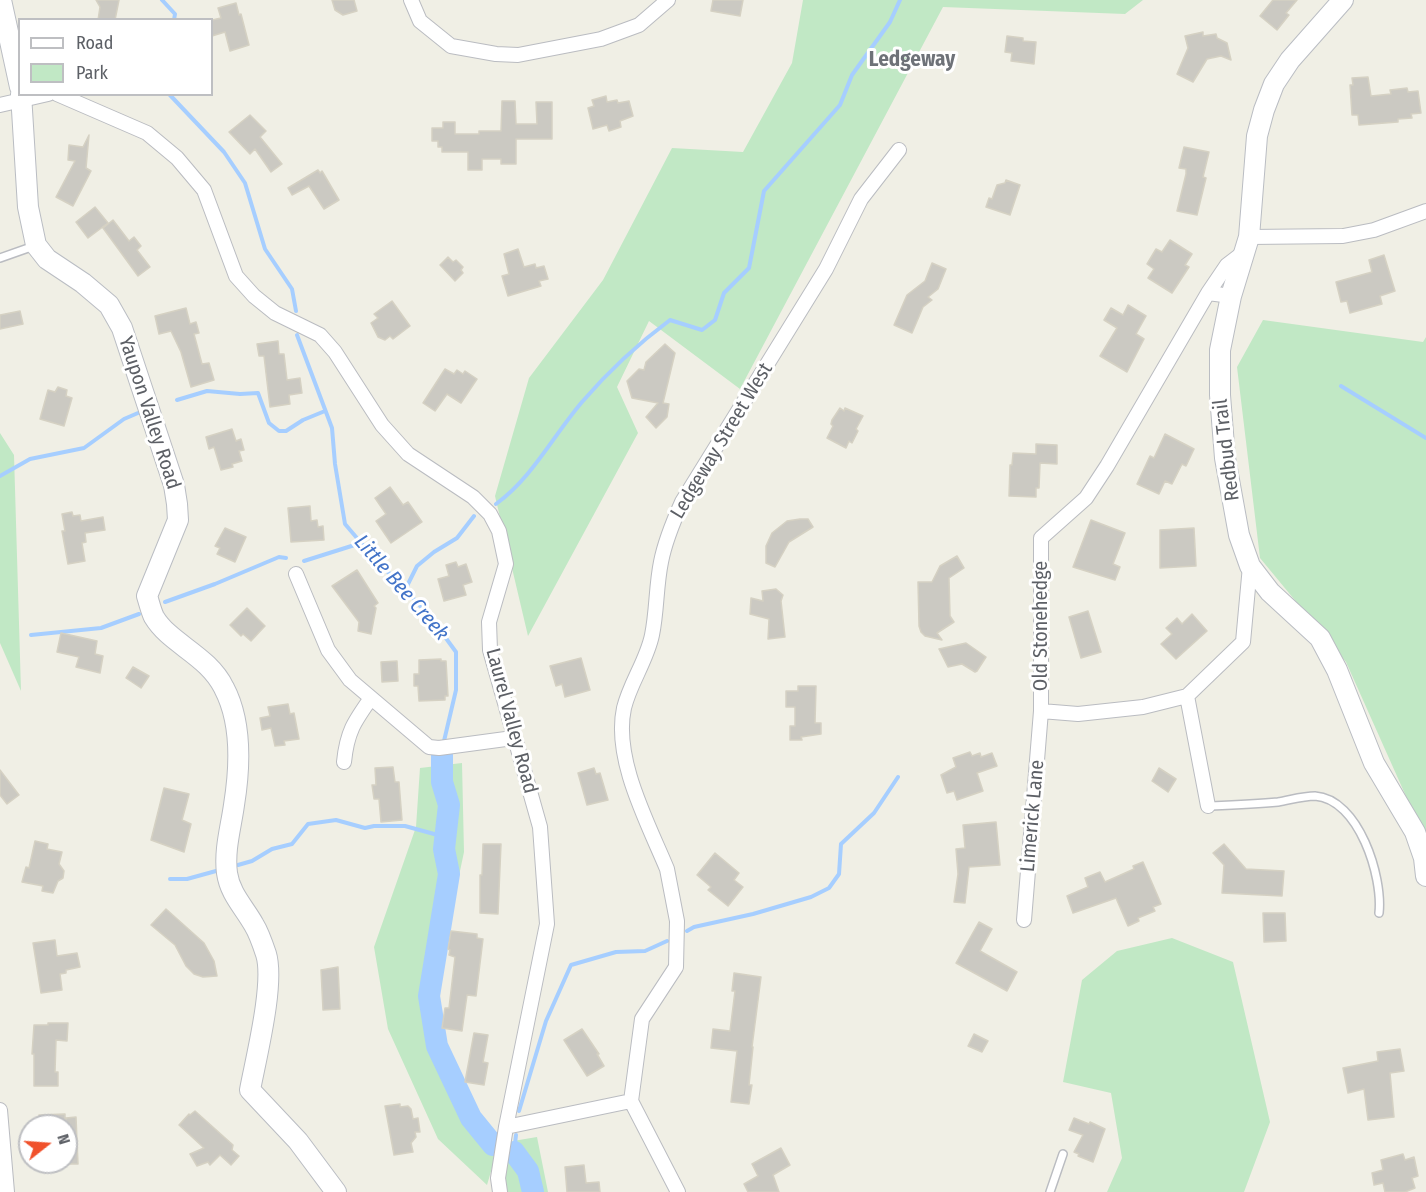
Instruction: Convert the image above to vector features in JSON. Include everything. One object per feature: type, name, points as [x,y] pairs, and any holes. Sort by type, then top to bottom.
[{"type":"street","points":[[1,0],[18,80]]},
{"type":"street","points":[[411,0],[420,21],[451,46],[496,54],[518,55],[601,39],[639,25],[668,0]]},
{"type":"street","name":"Redbud Trail","points":[[1343,0],[1290,60],[1271,93],[1257,136],[1246,245],[1231,296],[1220,350],[1220,395],[1225,458],[1239,536],[1250,567],[1270,592],[1320,639],[1337,670],[1374,763],[1416,832],[1424,858],[1426,876]]},
{"type":"street","points":[[0,105],[18,96]]},
{"type":"street","points":[[21,96],[28,207],[36,245]]},
{"type":"street","name":"Laurel Valley Road","points":[[62,96],[147,134],[177,158],[204,190],[236,276],[254,296],[275,313],[320,335],[335,352],[382,425],[408,454],[473,497],[490,514],[499,531],[506,564],[489,622],[490,650],[513,738],[540,826],[547,924],[506,1127],[498,1178],[500,1192]]},
{"type":"street","name":"Ledgeway Street West","points":[[631,1101],[642,1019],[676,967],[677,921],[671,883],[634,786],[624,755],[622,738],[624,707],[652,636],[660,565],[667,537],[682,502],[826,269],[861,199],[899,150]]},
{"type":"street","points":[[1246,245],[1342,236],[1374,230],[1426,211]]},
{"type":"street","name":"Yaupon Valley Road","points":[[36,245],[46,259],[83,283],[109,305],[118,320],[174,485],[178,520],[147,596],[154,617],[167,632],[197,655],[215,673],[232,706],[239,765],[227,846],[227,873],[233,895],[255,926],[267,957],[269,985],[250,1090],[298,1141],[336,1192]]},
{"type":"street","name":"Old Stonehedge","points":[[1246,245],[1227,265],[1208,292],[1086,498],[1041,538],[1041,711],[1077,714],[1143,707],[1187,696],[1243,642],[1250,567]]},
{"type":"street","points":[[1208,292],[1231,296]]},
{"type":"street","points":[[296,574],[328,650],[350,680],[429,747],[439,748],[513,738]]},
{"type":"street","points":[[1187,696],[1208,806]]},
{"type":"street","points":[[344,762],[346,744],[353,724],[371,698]]},
{"type":"street","name":"Limerick Lane","points":[[1024,920],[1041,711]]},
{"type":"street","points":[[506,1127],[631,1101],[678,1192]]},
{"type":"street","points":[[0,1110],[7,1192]]},
{"type":"lane","points":[[0,258],[36,245]]},
{"type":"lane","points":[[1208,806],[1277,802],[1316,796],[1334,804],[1351,819],[1367,844],[1376,869],[1381,897],[1379,913]]},
{"type":"lane","points":[[1050,1192],[1063,1154]]},
{"type":"green space","points":[[803,0],[1143,0],[1125,14],[943,7],[740,389],[649,321],[617,387],[638,433],[528,636],[495,496],[529,378],[603,280],[672,148],[743,152],[792,63]]},
{"type":"green space","points":[[1263,320],[1423,342],[1426,337],[1426,841],[1346,662],[1260,558],[1237,367]]},
{"type":"green space","points":[[0,433],[14,455],[21,691],[0,643]]},
{"type":"green space","points":[[462,763],[464,852],[433,999],[442,1045],[487,1140],[499,1144],[487,1185],[438,1139],[388,1029],[374,947],[416,827],[420,768]]},
{"type":"green space","points":[[1172,938],[1233,962],[1270,1122],[1244,1192],[1107,1192],[1122,1158],[1111,1093],[1063,1082],[1082,980],[1117,951]]},
{"type":"green space","points":[[537,1137],[548,1192],[504,1192],[502,1183],[513,1141]]},
{"type":"building","points":[[96,0],[119,0],[115,18],[98,18],[100,7]]},
{"type":"building","points":[[332,0],[354,0],[357,11],[343,15],[335,10]]},
{"type":"building","points":[[713,0],[743,0],[740,16],[711,11]]},
{"type":"building","points":[[1273,0],[1297,0],[1286,13],[1289,15],[1277,30],[1260,16]]},
{"type":"building","points":[[236,3],[249,45],[230,51],[225,32],[213,36],[213,20],[221,18],[218,8]]},
{"type":"building","points":[[1203,32],[1203,36],[1216,34],[1217,38],[1227,43],[1231,60],[1221,56],[1207,59],[1193,82],[1177,74],[1188,48],[1185,36]]},
{"type":"building","points":[[1007,36],[1036,42],[1034,64],[1011,61],[1012,53],[1005,52]]},
{"type":"building","points":[[1368,77],[1371,96],[1391,94],[1390,90],[1407,88],[1408,92],[1418,91],[1421,113],[1411,114],[1412,118],[1398,119],[1398,122],[1359,125],[1358,115],[1352,115],[1350,85],[1353,85],[1352,78]]},
{"type":"building","points":[[606,96],[607,102],[629,101],[633,116],[620,121],[621,127],[609,131],[607,125],[593,129],[588,108],[594,106],[592,100]]},
{"type":"building","points":[[502,101],[515,101],[516,124],[537,124],[536,102],[552,102],[552,139],[516,139],[516,164],[501,164],[501,159],[482,159],[482,170],[468,170],[468,152],[442,152],[442,147],[438,147],[438,141],[432,141],[432,128],[443,128],[443,122],[455,122],[455,134],[501,131]]},
{"type":"building","points":[[250,115],[266,131],[260,137],[282,164],[271,172],[255,149],[250,154],[229,132]]},
{"type":"building","points":[[89,135],[86,168],[91,171],[73,206],[56,197],[75,161],[68,160],[69,145],[83,147]]},
{"type":"building","points":[[1184,147],[1209,152],[1203,177],[1206,178],[1197,215],[1177,211],[1186,174],[1186,169],[1179,168]]},
{"type":"building","points":[[318,170],[320,173],[322,171],[339,200],[324,209],[309,186],[292,195],[288,188]]},
{"type":"building","points":[[1006,180],[1020,185],[1010,215],[986,207],[997,185],[1005,183]]},
{"type":"building","points":[[95,207],[108,223],[88,238],[76,222]]},
{"type":"building","points":[[113,220],[129,241],[134,237],[141,246],[137,250],[150,267],[138,276],[103,228]]},
{"type":"building","points":[[1170,240],[1192,254],[1185,265],[1189,267],[1172,293],[1148,278],[1154,269],[1147,264],[1156,249],[1162,252]]},
{"type":"building","points":[[518,249],[524,267],[535,264],[536,268],[544,266],[548,279],[539,281],[541,286],[508,296],[502,276],[509,274],[504,254]]},
{"type":"building","points":[[1384,255],[1395,291],[1380,296],[1382,304],[1350,313],[1347,301],[1341,302],[1336,282],[1372,272],[1369,260]]},
{"type":"building","points":[[448,257],[453,262],[456,260],[463,267],[461,270],[463,273],[455,281],[440,265]]},
{"type":"building","points":[[932,263],[946,269],[938,289],[928,297],[932,300],[923,307],[912,333],[894,325],[907,295],[925,281]]},
{"type":"building","points":[[392,301],[410,326],[393,339],[390,336],[385,340],[378,337],[371,323],[378,318],[374,314]]},
{"type":"building","points":[[1128,305],[1146,316],[1136,334],[1144,339],[1127,372],[1100,356],[1117,328],[1104,320],[1111,308],[1123,315]]},
{"type":"building","points":[[186,308],[190,324],[196,322],[199,333],[194,334],[202,364],[209,363],[214,380],[191,387],[181,352],[171,331],[159,334],[155,316]]},
{"type":"building","points":[[20,311],[23,324],[0,329],[0,315]]},
{"type":"building","points":[[278,341],[279,354],[284,354],[287,380],[300,378],[302,393],[289,395],[290,404],[270,407],[264,356],[259,356],[257,344]]},
{"type":"building","points":[[665,344],[675,353],[663,403],[669,404],[667,417],[656,428],[646,417],[658,403],[632,398],[627,381],[639,369],[644,370],[646,362]]},
{"type":"building","points":[[445,369],[454,374],[457,370],[463,374],[465,371],[477,379],[461,403],[447,394],[435,411],[423,403]]},
{"type":"building","points":[[58,387],[67,390],[66,396],[72,398],[64,426],[40,419],[48,390],[55,392]]},
{"type":"building","points":[[840,408],[863,416],[852,443],[849,441],[846,448],[827,438],[833,426],[832,420]]},
{"type":"building","points":[[232,429],[236,441],[241,439],[244,450],[239,451],[242,461],[232,464],[233,467],[221,470],[214,447],[209,449],[206,437]]},
{"type":"building","points":[[1165,434],[1194,449],[1186,466],[1182,464],[1172,484],[1165,481],[1159,494],[1137,484],[1150,456],[1154,458]]},
{"type":"building","points":[[1036,444],[1057,445],[1057,464],[1040,463],[1039,488],[1036,488],[1036,497],[1009,496],[1010,465],[1012,465],[1013,453],[1036,454]]},
{"type":"building","points":[[390,487],[403,505],[408,502],[422,522],[391,543],[376,521],[386,514],[375,498]]},
{"type":"building","points":[[310,506],[311,521],[317,520],[318,527],[323,526],[324,540],[291,542],[288,508]]},
{"type":"building","points":[[72,512],[73,516],[80,515],[81,521],[103,517],[105,530],[85,533],[86,542],[82,543],[85,561],[68,564],[62,531],[65,531],[62,514]]},
{"type":"building","points":[[808,519],[813,527],[789,542],[775,567],[766,563],[766,546],[772,533],[787,521]]},
{"type":"building","points":[[1091,520],[1125,533],[1113,564],[1120,567],[1115,580],[1073,567]]},
{"type":"building","points":[[225,528],[246,537],[235,562],[217,554],[220,548],[215,546]]},
{"type":"building","points":[[1194,528],[1196,566],[1160,568],[1160,530]]},
{"type":"building","points":[[957,556],[964,568],[949,578],[950,616],[954,622],[937,633],[942,640],[925,636],[919,626],[918,582],[932,582],[940,566]]},
{"type":"building","points":[[456,562],[458,567],[466,564],[472,582],[463,585],[466,595],[444,601],[438,579],[449,576],[446,565]]},
{"type":"building","points":[[357,570],[378,603],[374,606],[376,608],[371,634],[358,631],[359,622],[332,586]]},
{"type":"building","points":[[776,589],[783,595],[781,601],[785,637],[768,639],[769,619],[750,614],[751,598],[763,601],[762,591]]},
{"type":"building","points":[[247,608],[265,626],[251,641],[243,634],[241,636],[230,625]]},
{"type":"building","points":[[1088,611],[1101,652],[1081,658],[1069,617]]},
{"type":"building","points":[[1192,614],[1207,631],[1176,659],[1161,644],[1172,634],[1166,628],[1177,618],[1182,624]]},
{"type":"building","points":[[61,633],[97,641],[95,654],[103,656],[100,673],[76,667],[79,657],[57,652]]},
{"type":"building","points":[[966,643],[986,657],[975,672],[962,664],[948,667],[939,649]]},
{"type":"building","points":[[581,658],[590,690],[565,697],[562,684],[556,686],[550,666]]},
{"type":"building","points":[[441,659],[441,661],[446,661],[448,696],[445,696],[445,700],[419,701],[418,686],[414,686],[414,674],[419,674],[419,660]]},
{"type":"building","points":[[397,661],[398,681],[382,682],[381,662]]},
{"type":"building","points":[[133,667],[149,676],[141,688],[126,678]]},
{"type":"building","points":[[798,686],[816,686],[815,723],[821,723],[821,734],[801,737],[802,740],[790,740],[790,726],[795,726],[795,707],[786,707],[786,691],[798,691]]},
{"type":"building","points":[[288,704],[290,714],[294,713],[299,739],[284,741],[285,745],[275,746],[271,728],[262,730],[260,718],[270,716],[268,707]]},
{"type":"building","points":[[970,752],[972,756],[980,753],[981,757],[992,753],[997,766],[977,773],[983,791],[957,800],[954,791],[947,793],[941,775],[956,767],[953,758]]},
{"type":"building","points":[[393,767],[395,782],[399,782],[402,820],[381,822],[379,799],[374,799],[372,785],[376,785],[375,768]]},
{"type":"building","points":[[594,768],[596,774],[600,773],[608,800],[587,805],[578,773]]},
{"type":"building","points":[[1159,768],[1176,779],[1168,792],[1152,781]]},
{"type":"building","points":[[0,770],[19,795],[7,804],[0,795]]},
{"type":"building","points":[[164,788],[189,794],[182,820],[191,824],[184,852],[151,840]]},
{"type":"building","points":[[996,822],[1000,865],[969,867],[965,903],[954,902],[958,874],[956,849],[965,848],[963,825]]},
{"type":"building","points":[[35,841],[48,844],[47,849],[62,852],[59,864],[64,871],[63,878],[58,881],[53,893],[42,891],[43,886],[22,882],[26,867],[29,868]]},
{"type":"building","points":[[483,844],[501,844],[498,914],[480,913]]},
{"type":"building","points":[[1224,844],[1246,869],[1284,871],[1282,896],[1222,893],[1224,865],[1213,853]]},
{"type":"building","points":[[715,853],[739,873],[734,880],[743,887],[728,906],[708,890],[711,887],[697,875]]},
{"type":"building","points":[[1143,862],[1161,904],[1153,907],[1155,911],[1138,918],[1139,921],[1128,926],[1116,898],[1073,913],[1067,896],[1088,887],[1085,878],[1100,872],[1105,882],[1134,869],[1133,866]]},
{"type":"building","points":[[166,909],[204,943],[214,961],[217,976],[203,977],[194,974],[186,966],[175,945],[151,925]]},
{"type":"building","points":[[1263,913],[1285,913],[1286,941],[1264,942]]},
{"type":"building","points":[[979,922],[992,929],[980,951],[1017,972],[1007,991],[956,963]]},
{"type":"building","points":[[451,931],[477,934],[477,938],[483,939],[476,996],[467,995],[462,1031],[442,1028],[445,1008],[449,1008],[455,957],[449,955],[450,950],[448,949]]},
{"type":"building","points":[[55,940],[57,956],[77,953],[80,967],[60,974],[62,990],[41,993],[33,943]]},
{"type":"building","points":[[338,967],[340,1009],[323,1010],[321,970]]},
{"type":"building","points":[[734,973],[761,977],[752,1047],[749,1085],[752,1085],[749,1104],[731,1102],[737,1051],[711,1048],[713,1029],[730,1031],[735,991],[732,991]]},
{"type":"building","points":[[48,1023],[68,1023],[67,1041],[56,1040],[55,1072],[58,1072],[58,1086],[34,1086],[34,1054],[32,1054],[34,1025],[48,1025]]},
{"type":"building","points":[[582,1029],[599,1054],[597,1054],[604,1066],[587,1076],[564,1040]]},
{"type":"building","points":[[474,1033],[488,1035],[483,1062],[488,1063],[484,1085],[465,1082]]},
{"type":"building","points":[[974,1034],[988,1041],[982,1052],[968,1046]]},
{"type":"building","points":[[1400,1049],[1404,1071],[1390,1073],[1394,1117],[1368,1120],[1364,1089],[1348,1093],[1343,1068],[1378,1061],[1377,1052]]},
{"type":"building","points":[[400,1104],[400,1107],[408,1106],[411,1109],[413,1119],[418,1118],[420,1132],[415,1132],[416,1137],[411,1143],[413,1152],[394,1155],[385,1106]]},
{"type":"building","points":[[195,1111],[233,1145],[232,1150],[239,1156],[231,1165],[220,1155],[210,1165],[208,1162],[197,1166],[190,1154],[204,1148],[179,1125]]},
{"type":"building","points":[[1074,1118],[1105,1129],[1093,1162],[1074,1152],[1083,1135],[1069,1130]]},
{"type":"building","points":[[781,1148],[790,1165],[773,1175],[779,1192],[748,1192],[744,1184],[758,1176],[752,1164]]},
{"type":"building","points":[[1403,1154],[1405,1160],[1414,1157],[1418,1176],[1412,1178],[1415,1188],[1405,1192],[1385,1192],[1383,1183],[1374,1185],[1372,1173],[1383,1170],[1381,1160]]},
{"type":"building","points":[[584,1165],[586,1183],[599,1182],[600,1192],[567,1192],[565,1167]]},
{"type":"waterway","name":"Little Bee Creek","points":[[162,0],[175,14],[174,18]]},
{"type":"waterway","points":[[496,504],[521,482],[592,391],[647,338],[670,320],[702,330],[715,320],[724,293],[749,268],[764,191],[840,105],[852,75],[890,22],[900,0]]},
{"type":"waterway","name":"Little Bee Creek","points":[[171,96],[224,152],[245,183],[265,249],[292,289],[296,311]]},
{"type":"waterway","name":"Little Bee Creek","points":[[297,335],[332,428],[335,464],[345,524],[429,615],[456,652],[456,690],[444,741]]},
{"type":"waterway","points":[[1341,386],[1426,438]]},
{"type":"waterway","points":[[177,400],[207,391],[258,393],[269,423],[279,431],[286,431],[303,420],[325,411]]},
{"type":"waterway","points":[[0,476],[30,459],[84,448],[124,419],[138,413]]},
{"type":"waterway","points":[[405,590],[417,566],[457,538],[474,516]]},
{"type":"waterway","points":[[304,561],[361,543]]},
{"type":"waterway","points":[[165,602],[279,557],[286,558]]},
{"type":"waterway","points":[[31,635],[101,628],[139,614]]},
{"type":"waterway","name":"Little Bee Creek","points":[[442,755],[442,782],[449,805],[444,849],[449,874],[429,996],[437,1046],[471,1118],[493,1145]]},
{"type":"waterway","points":[[687,931],[694,927],[753,914],[811,897],[829,888],[839,874],[841,844],[874,813],[898,777]]},
{"type":"waterway","points":[[238,865],[252,861],[272,849],[292,844],[308,824],[336,820],[365,828],[405,826],[445,837]]},
{"type":"waterway","points":[[170,879],[187,879],[216,871]]},
{"type":"waterway","points":[[519,1111],[546,1021],[571,965],[616,952],[645,951],[667,941]]},
{"type":"waterway","points":[[514,1152],[516,1135]]},
{"type":"waterway","name":"Little Bee Creek","points":[[514,1152],[528,1171],[533,1192]]},
{"type":"district","name":"Ledgeway","points":[[912,60]]}]
